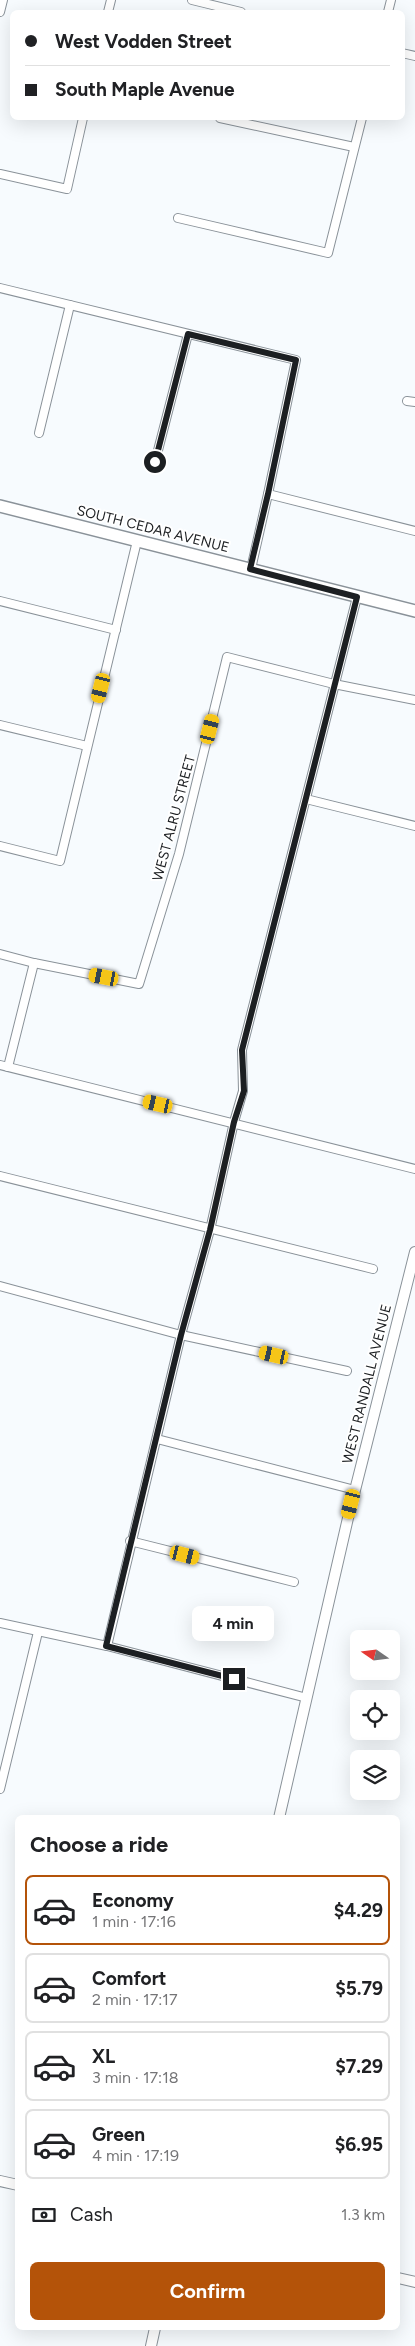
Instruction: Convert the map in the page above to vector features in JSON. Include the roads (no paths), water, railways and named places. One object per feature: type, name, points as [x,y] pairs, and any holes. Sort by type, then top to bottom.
[{"type":"main road","name":"SOUTH CEDAR AVENUE","points":[[0,506],[415,611]]},
{"type":"street","points":[[0,12],[3,0]]},
{"type":"street","points":[[192,0],[233,10]]},
{"type":"street","points":[[0,174],[67,189],[84,120]]},
{"type":"street","points":[[229,120],[354,147]]},
{"type":"street","points":[[178,218],[328,253],[361,120]]},
{"type":"street","points":[[0,288],[296,360],[250,569]]},
{"type":"street","points":[[39,433],[70,305]]},
{"type":"street","points":[[155,462],[188,334]]},
{"type":"street","points":[[268,494],[415,531]]},
{"type":"street","points":[[0,846],[60,861],[137,541]]},
{"type":"street","points":[[106,1646],[181,1335],[210,1230],[234,1122],[244,1091],[242,1050],[357,597]]},
{"type":"street","points":[[0,601],[116,630]]},
{"type":"street","name":"WEST ALRU STREET","points":[[34,964],[139,984],[179,854],[227,657],[334,684]]},
{"type":"street","points":[[334,684],[415,700]]},
{"type":"street","points":[[0,725],[87,746]]},
{"type":"street","points":[[306,799],[415,826]]},
{"type":"street","points":[[0,954],[34,964],[4,1066],[234,1122],[415,1169]]},
{"type":"street","points":[[0,1176],[372,1269]]},
{"type":"street","name":"WEST RANDALL AVENUE","points":[[279,1815],[355,1490],[415,1252]]},
{"type":"street","points":[[0,1286],[181,1335],[347,1371]]},
{"type":"street","points":[[156,1439],[355,1490]]},
{"type":"street","points":[[130,1542],[294,1582]]},
{"type":"street","points":[[0,1623],[106,1646],[307,1698]]},
{"type":"street","points":[[0,1790],[38,1632]]},
{"type":"street","points":[[0,2180],[15,2184]]},
{"type":"street","points":[[400,2278],[415,2282]]},
{"type":"street","points":[[150,2346],[154,2330]]}]
